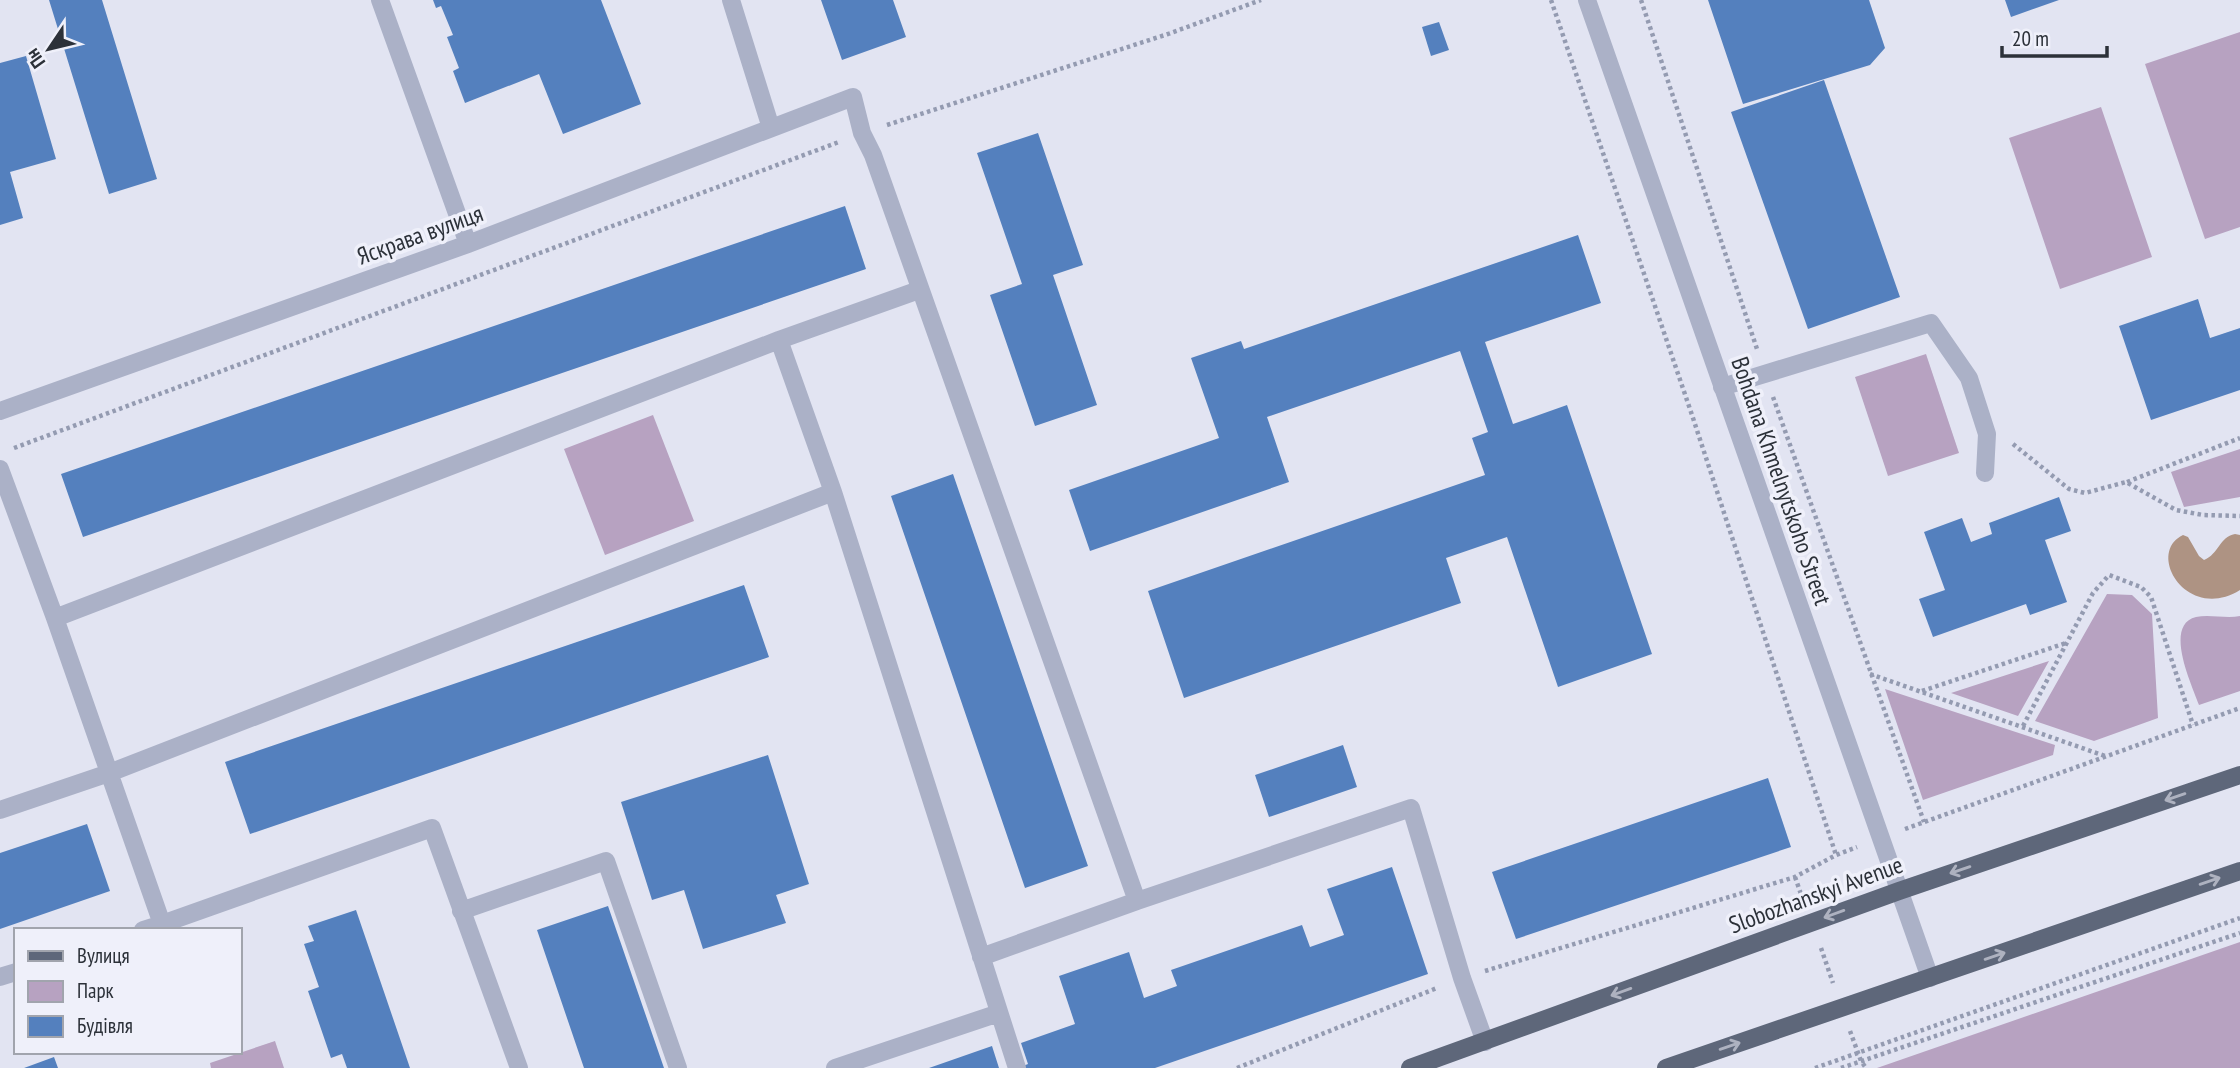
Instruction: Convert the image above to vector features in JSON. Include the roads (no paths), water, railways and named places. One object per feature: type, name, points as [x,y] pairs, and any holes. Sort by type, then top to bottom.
[{"type":"main road","name":"Slobozhanskyi Avenue","points":[[1410,1068],[1899,891],[2240,775]]},
{"type":"main road","points":[[1666,1068],[2240,871]]},
{"type":"street","points":[[380,0],[468,244]]},
{"type":"street","points":[[731,0],[771,128]]},
{"type":"street","name":"Bohdana Khmelnytskoho Street","points":[[1587,0],[1930,978]]},
{"type":"street","name":"Яскрава вулиця","points":[[0,411],[468,244],[853,97],[862,133],[873,155],[919,290]]},
{"type":"street","points":[[55,618],[779,340],[919,290],[1137,901]]},
{"type":"street","points":[[1722,387],[1931,324],[1969,378],[1987,434],[1985,473]]},
{"type":"street","points":[[779,340],[833,492],[1017,1068]]},
{"type":"street","points":[[0,470],[162,924]]},
{"type":"street","points":[[0,810],[109,772],[833,492]]},
{"type":"street","points":[[981,957],[1411,808],[1462,978],[1485,1042]]},
{"type":"street","points":[[149,928],[432,828],[519,1068]]},
{"type":"street","points":[[461,911],[606,861],[678,1068]]},
{"type":"street","points":[[835,1068],[999,1013]]}]
